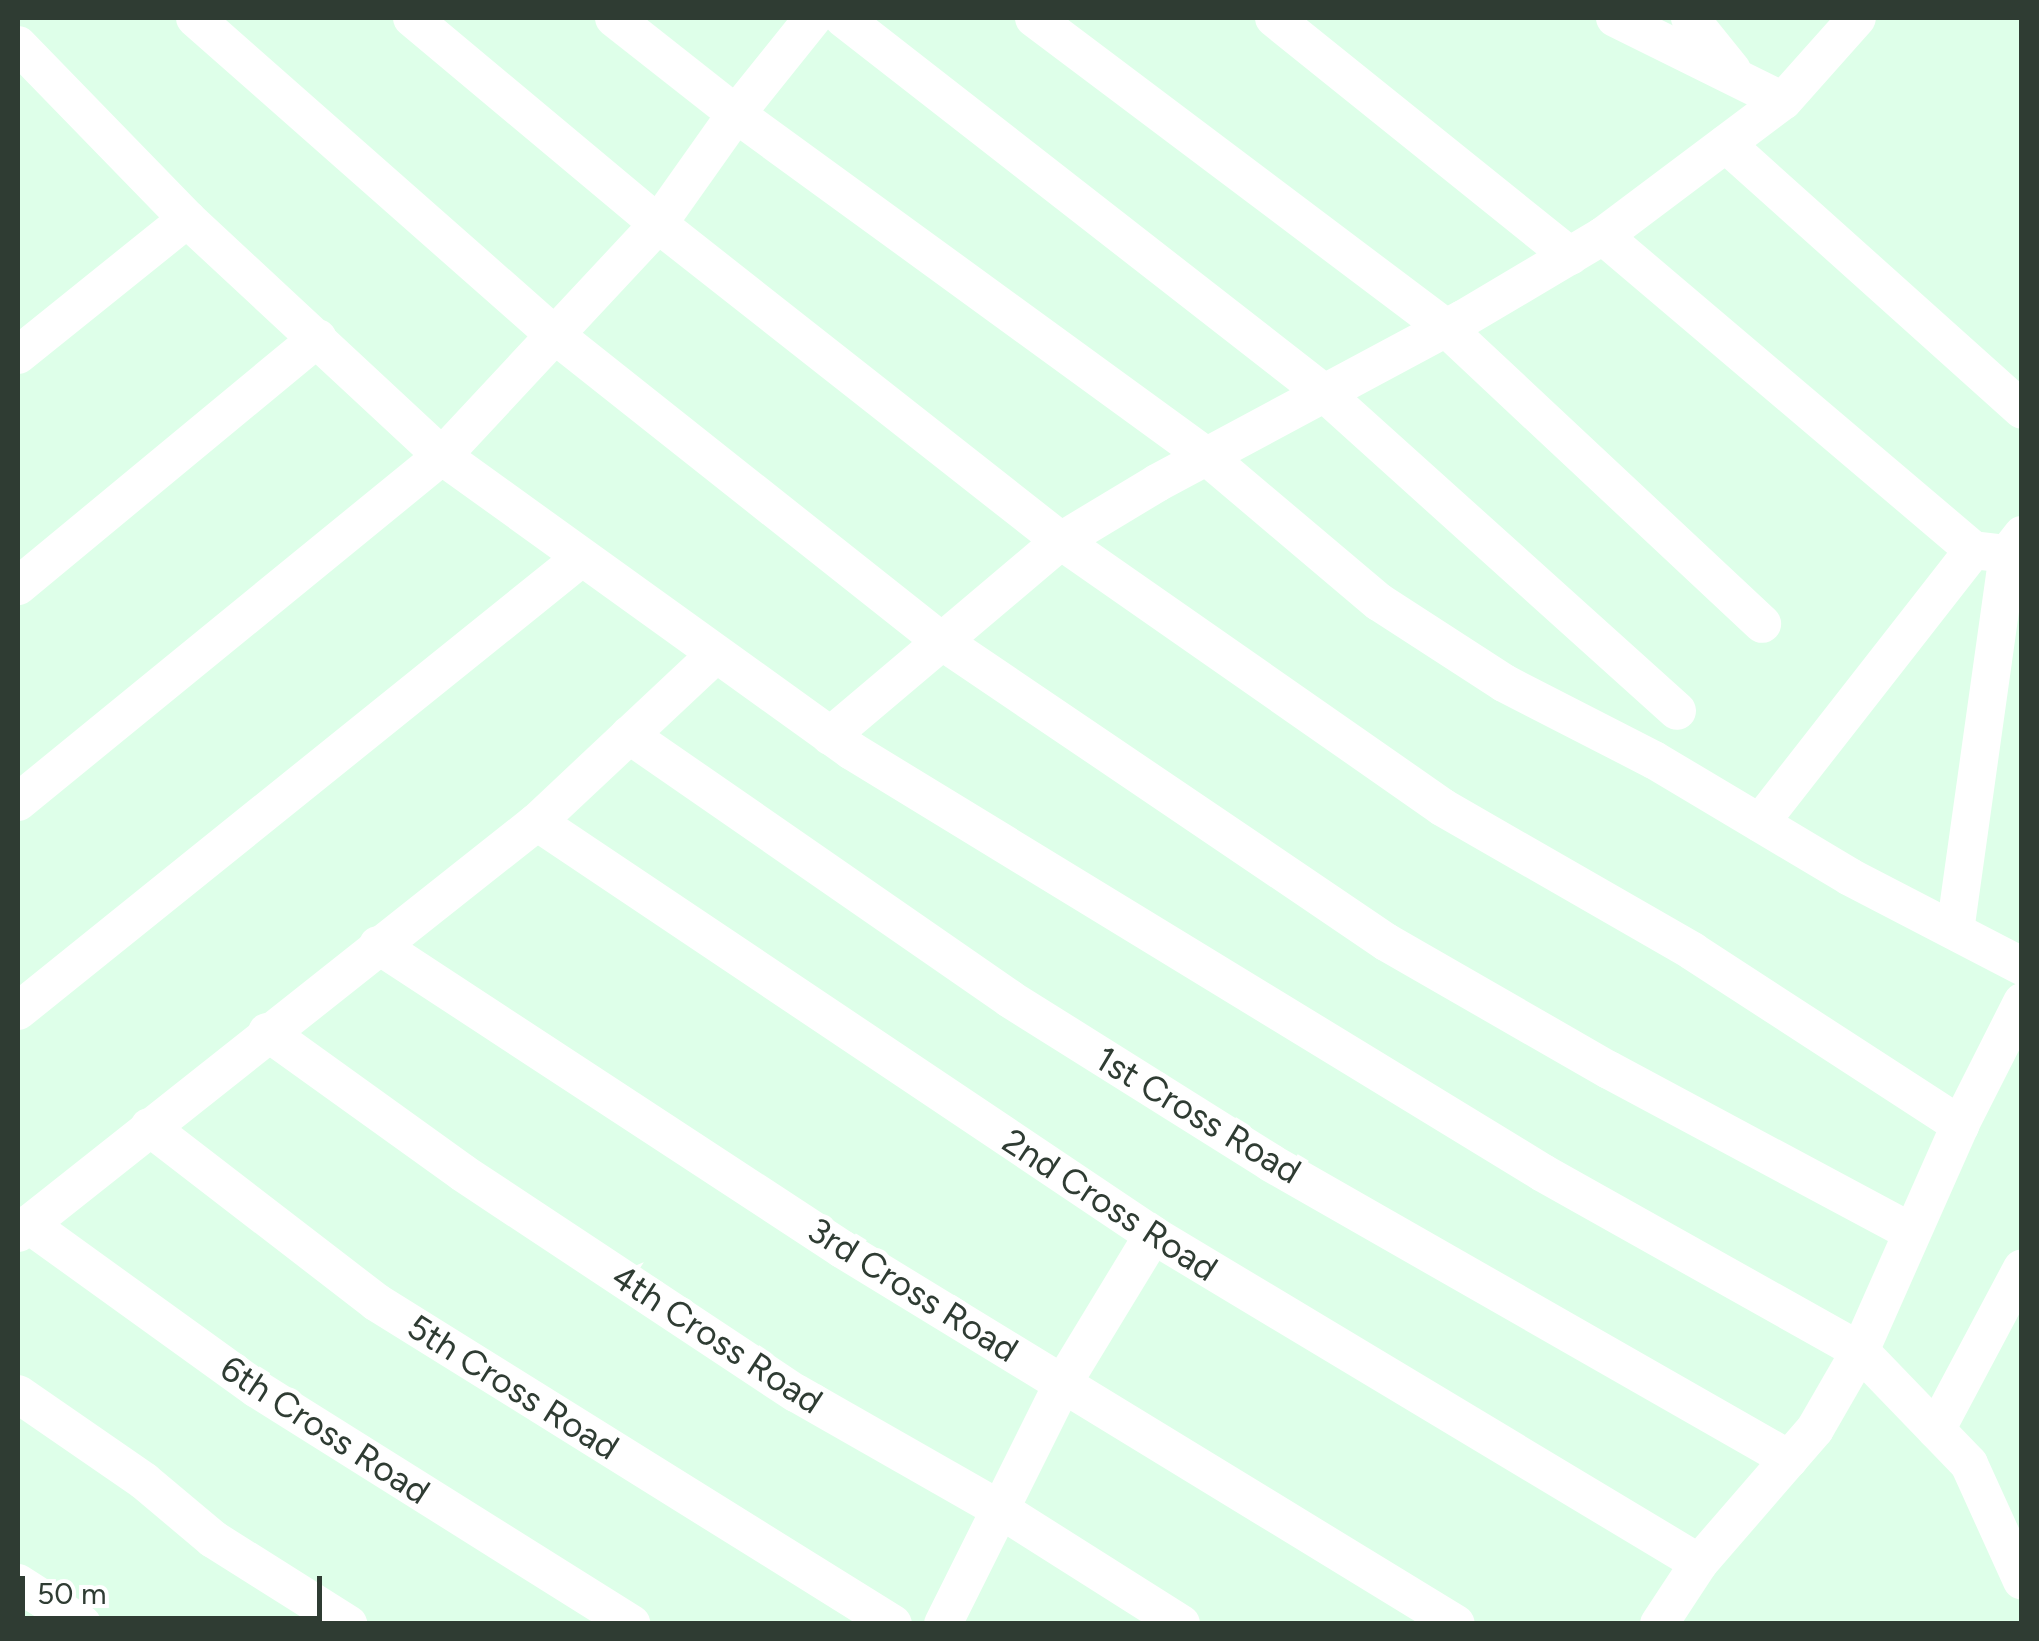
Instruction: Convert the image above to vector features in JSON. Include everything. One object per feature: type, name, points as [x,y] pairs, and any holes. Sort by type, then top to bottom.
[{"type":"street","points":[[195,18],[554,336],[940,640],[1386,942],[1609,1070],[1912,1232]]},
{"type":"street","points":[[412,18],[658,224],[1061,541],[1442,807],[1692,951],[1960,1125]]},
{"type":"street","points":[[614,18],[736,114],[1206,456],[1379,602],[1504,683],[1654,760],[1760,823],[2022,966]]},
{"type":"street","points":[[18,802],[442,456],[658,224],[736,114],[813,18]]},
{"type":"street","points":[[843,18],[1324,393],[1677,711]]},
{"type":"street","points":[[1034,18],[1446,328],[1762,624]]},
{"type":"street","points":[[1274,18],[1570,256]]},
{"type":"street","points":[[1615,18],[1784,101]]},
{"type":"street","points":[[1690,18],[1740,80]]},
{"type":"street","points":[[830,736],[1061,541],[1206,456],[1446,328],[1603,236],[1784,101],[1857,18]]},
{"type":"street","points":[[18,45],[187,219],[442,456],[830,736],[1125,921],[1544,1173],[1860,1351],[1969,1464],[2018,1556]]},
{"type":"street","points":[[1726,144],[2022,410]]},
{"type":"street","points":[[18,355],[187,219]]},
{"type":"street","points":[[1603,236],[2001,546]]},
{"type":"street","points":[[18,586],[318,338]]},
{"type":"street","points":[[1760,823],[2001,546]]},
{"type":"street","points":[[1955,931],[2001,546]]},
{"type":"street","points":[[18,1011],[581,558]]},
{"type":"street","points":[[23,1228],[536,822],[716,654]]},
{"type":"street","name":"1st Cross Road","points":[[629,735],[1010,1000],[1239,1142],[1789,1458]]},
{"type":"street","name":"2nd Cross Road","points":[[536,822],[1153,1235],[1699,1563]]},
{"type":"street","name":"3rd Cross Road","points":[[378,945],[842,1249],[1456,1624]]},
{"type":"street","points":[[1659,1624],[1699,1563],[1815,1429],[1860,1351],[1960,1125],[2022,1002]]},
{"type":"street","name":"4th Cross Road","points":[[267,1032],[462,1173],[796,1393],[1001,1510],[1181,1624]]},
{"type":"street","name":"5th Cross Road","points":[[148,1126],[376,1302],[893,1624]]},
{"type":"street","name":"6th Cross Road","points":[[23,1228],[257,1389],[630,1624]]},
{"type":"street","points":[[943,1624],[1063,1383],[1153,1235]]},
{"type":"street","points":[[1936,1430],[2022,1268]]},
{"type":"street","points":[[18,1394],[144,1482],[214,1540],[348,1624]]},
{"type":"street","points":[[18,1583],[82,1624]]}]
